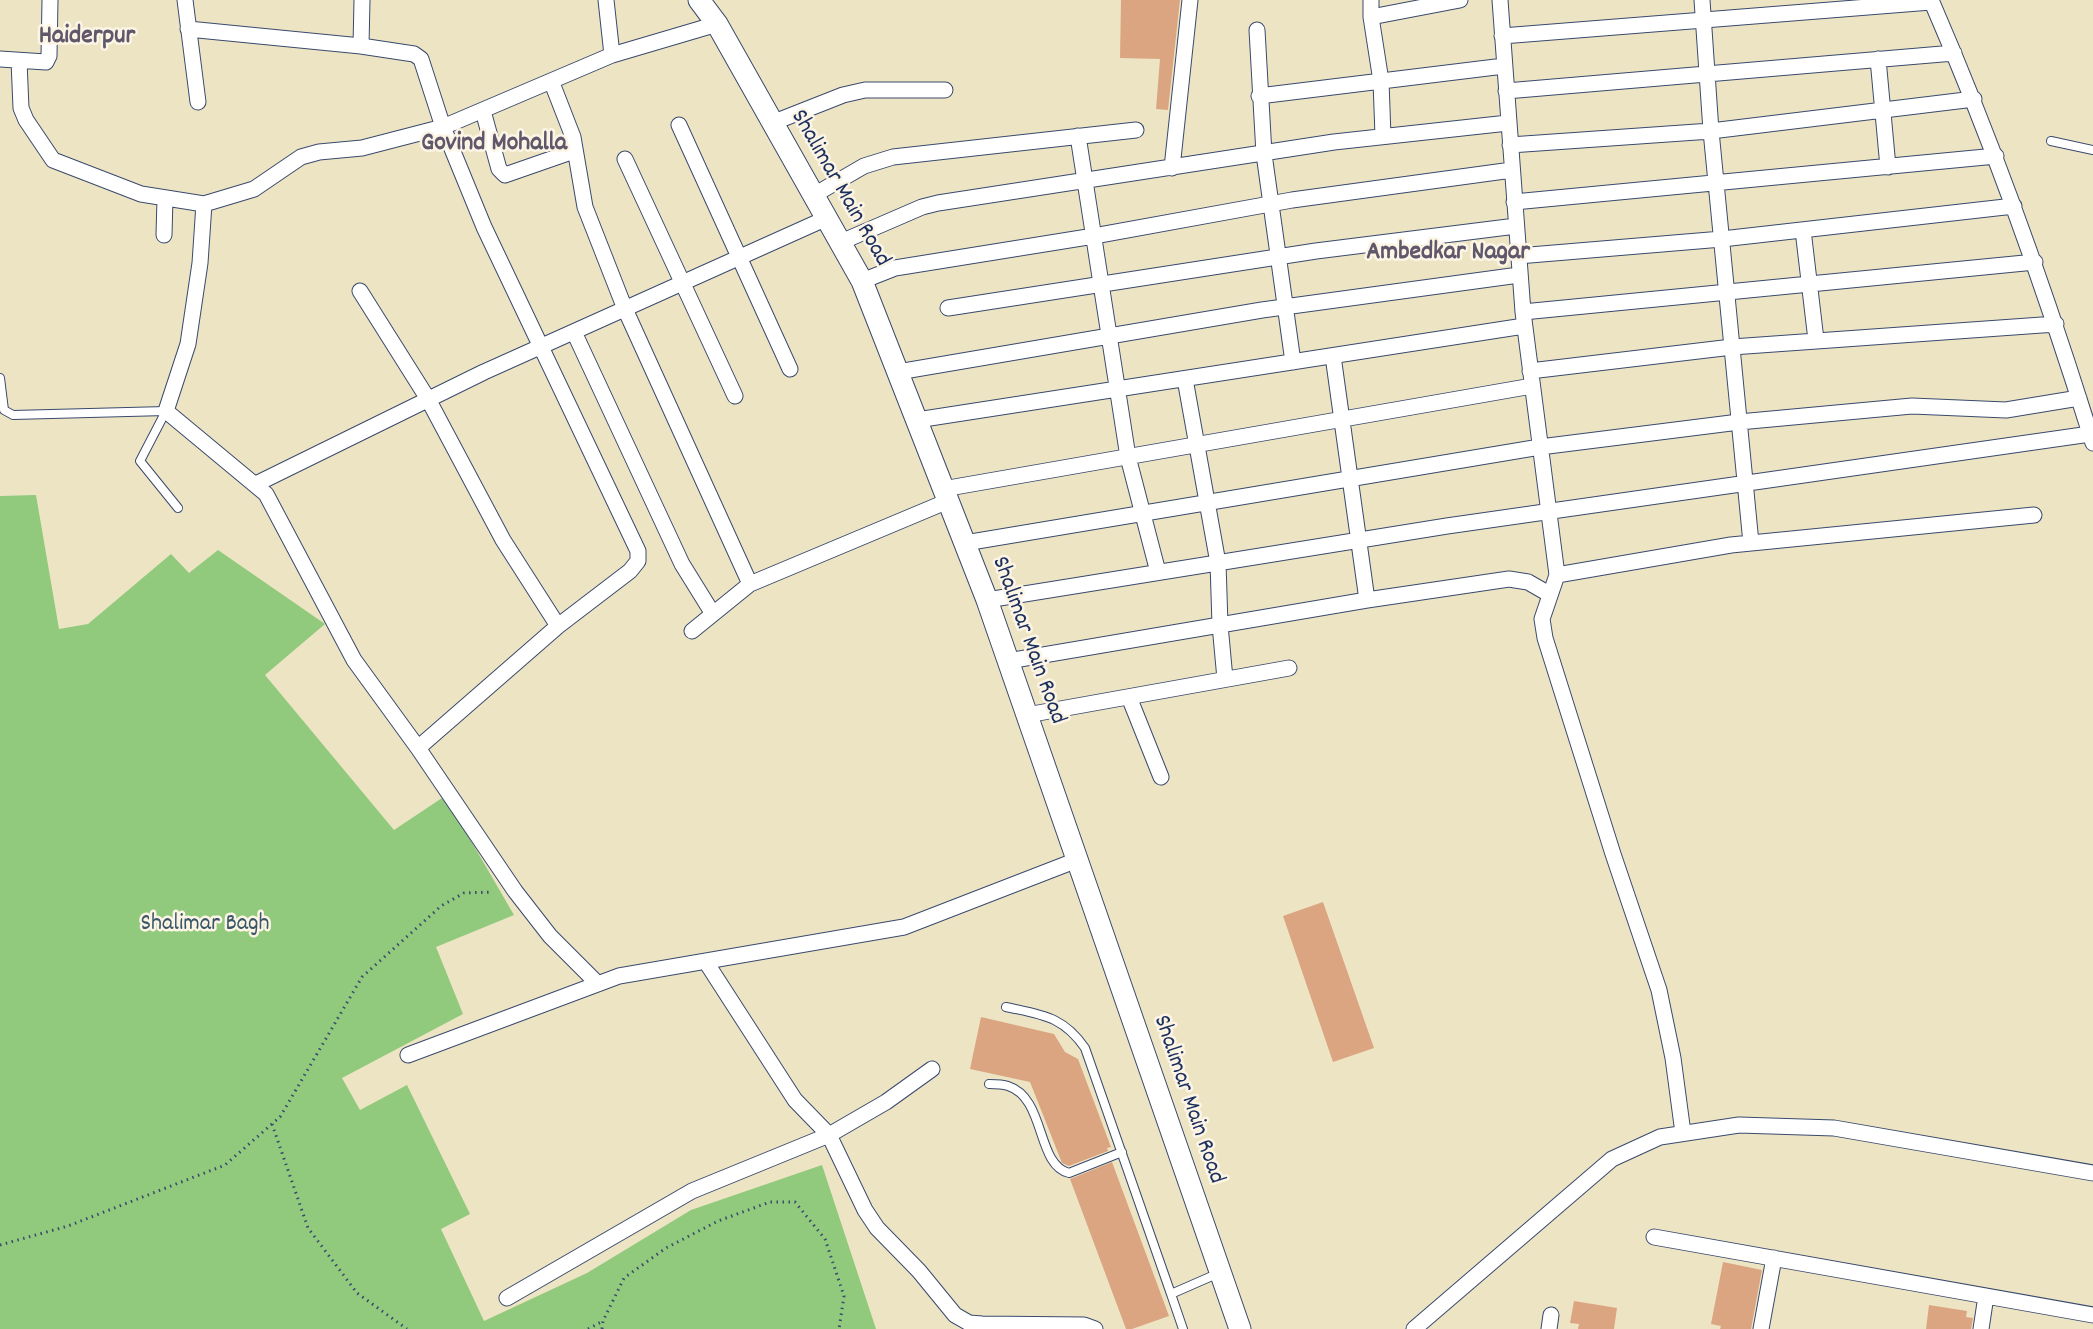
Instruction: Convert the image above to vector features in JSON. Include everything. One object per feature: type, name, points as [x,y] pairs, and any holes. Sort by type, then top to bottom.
[{"type":"street","points":[[0,59],[42,63],[48,60],[50,0]]},
{"type":"street","points":[[185,0],[198,102]]},
{"type":"street","points":[[361,46],[362,0]]},
{"type":"street","points":[[606,0],[612,55]]},
{"type":"street","name":"Shalimar Main Road","points":[[699,0],[717,24],[862,280],[987,600],[1240,1329]]},
{"type":"street","points":[[1172,168],[1190,0]]},
{"type":"street","points":[[1371,0],[1371,17],[1381,81],[1383,136]]},
{"type":"street","points":[[1371,17],[1460,0]]},
{"type":"street","points":[[1500,0],[1523,319],[1557,575],[1542,619],[1545,638],[1612,854],[1659,990],[1673,1058],[1683,1133]]},
{"type":"street","points":[[1702,0],[1711,131],[1751,543]]},
{"type":"street","points":[[987,600],[1548,511],[2092,438],[2035,262],[1996,156],[1931,1],[1502,36]]},
{"type":"street","points":[[19,61],[21,108],[26,120],[53,160],[141,194],[204,204],[254,189],[301,157],[319,152],[362,148],[443,127],[552,83],[612,55],[717,24]]},
{"type":"street","points":[[188,29],[361,46],[418,55],[443,127],[484,227],[638,552],[638,561],[630,571],[558,626],[418,748]]},
{"type":"street","points":[[1257,30],[1264,154],[1293,362]]},
{"type":"street","points":[[1506,91],[1954,53]]},
{"type":"street","points":[[1878,59],[1881,111],[1888,167]]},
{"type":"street","points":[[1259,96],[1504,66]]},
{"type":"street","points":[[552,83],[570,128],[585,207],[625,309],[750,584]]},
{"type":"street","points":[[772,123],[843,95],[865,90],[945,90]]},
{"type":"street","points":[[1510,145],[1711,131],[1974,99]]},
{"type":"street","points":[[483,111],[499,169],[505,175],[574,151]]},
{"type":"street","points":[[841,242],[922,207],[1383,136],[1509,123]]},
{"type":"street","points":[[680,126],[790,369]]},
{"type":"street","points":[[814,195],[864,166],[893,157],[1136,130]]},
{"type":"street","points":[[1078,136],[1128,457],[1158,572]]},
{"type":"street","points":[[1514,202],[1996,156]]},
{"type":"street","points":[[625,159],[735,396]]},
{"type":"street","points":[[862,280],[895,268],[1094,236],[1271,204],[1512,170]]},
{"type":"street","points":[[164,235],[165,198]]},
{"type":"street","points":[[204,204],[200,264],[188,344],[166,411],[256,484],[275,508],[354,660],[418,748],[515,891],[550,936],[598,984]]},
{"type":"street","points":[[1518,256],[1722,239],[2014,206]]},
{"type":"street","points":[[256,484],[428,399],[827,218]]},
{"type":"street","points":[[948,308],[1278,257],[1516,226]]},
{"type":"street","points":[[1803,230],[1816,340]]},
{"type":"street","points":[[917,420],[1333,356],[1523,319],[1727,293],[2035,262]]},
{"type":"street","points":[[898,372],[1285,307],[1519,275]]},
{"type":"street","points":[[360,291],[428,399],[502,540],[558,626]]},
{"type":"street","points":[[692,631],[750,584],[946,495],[1128,457],[1342,420],[1531,379],[1732,347],[2056,324]]},
{"type":"street","points":[[574,332],[675,549],[713,614]]},
{"type":"street","points":[[1333,356],[1367,600]]},
{"type":"street","points":[[1185,379],[1218,563],[1225,679]]},
{"type":"street","points":[[965,543],[1540,447],[1739,422],[1912,406],[2006,410],[2079,398]]},
{"type":"street","points":[[1557,575],[1751,543],[2034,515]]},
{"type":"street","points":[[1008,661],[1367,600],[1509,579],[1528,582],[1549,594]]},
{"type":"street","points":[[1027,715],[1289,668]]},
{"type":"street","points":[[1129,697],[1161,777]]},
{"type":"street","points":[[408,1055],[619,976],[904,927],[1077,860]]},
{"type":"street","points":[[706,962],[795,1101],[829,1135],[865,1210],[877,1228],[919,1271],[955,1315],[969,1323],[1084,1325],[1095,1329]]},
{"type":"street","points":[[507,1298],[692,1191],[829,1135],[886,1102],[932,1069]]},
{"type":"street","points":[[1414,1329],[1612,1160],[1660,1137],[1739,1125],[1834,1128],[2093,1173]]},
{"type":"street","points":[[1654,1237],[2093,1315]]},
{"type":"street","points":[[1761,1329],[1774,1258]]},
{"type":"street","points":[[1981,1329],[1986,1296]]},
{"type":"lane","points":[[2051,141],[2093,150]]},
{"type":"lane","points":[[0,378],[4,410],[13,415],[166,411],[140,461],[178,508]]},
{"type":"lane","points":[[1006,1007],[1050,1016],[1066,1025],[1076,1035],[1089,1058],[1183,1329]]},
{"type":"lane","points":[[989,1084],[1008,1086],[1024,1097],[1032,1108],[1052,1161],[1062,1172],[1069,1173],[1122,1152]]},
{"type":"lane","points":[[1171,1294],[1220,1273]]},
{"type":"path","points":[[0,1245],[68,1226],[225,1165],[280,1117],[362,977],[441,906],[464,893],[493,892]]},
{"type":"path","points":[[272,1124],[308,1228],[357,1293],[407,1329]]},
{"type":"path","points":[[602,1329],[603,1321],[624,1278],[666,1248],[718,1221],[770,1202],[795,1202],[825,1239],[844,1296],[840,1329]]},
{"type":"path","points":[[588,1329],[603,1321]]},
{"type":"green space","name":"Shalimar Bagh","points":[[36,495],[59,629],[88,624],[171,554],[189,573],[218,550],[325,624],[265,675],[394,830],[445,796],[514,915],[436,947],[463,1014],[342,1078],[360,1110],[407,1085],[470,1214],[441,1229],[484,1321],[587,1273],[691,1210],[822,1165],[876,1329],[0,1329],[0,496]]},
{"type":"building","points":[[1121,0],[1180,0],[1168,110],[1156,109],[1160,59],[1120,58]]},
{"type":"building","points":[[1323,902],[1374,1048],[1333,1062],[1283,916]]},
{"type":"building","points":[[981,1017],[1054,1034],[1065,1052],[1078,1059],[1111,1147],[1107,1148],[1108,1151],[1069,1166],[1062,1163],[1030,1082],[970,1069]]},
{"type":"building","points":[[1112,1162],[1169,1316],[1132,1329],[1126,1329],[1070,1179]]},
{"type":"building","points":[[1723,1262],[1762,1270],[1751,1329],[1720,1329],[1721,1326],[1711,1324]]},
{"type":"building","points":[[1574,1301],[1617,1308],[1614,1329],[1578,1329],[1579,1324],[1570,1323]]},
{"type":"building","points":[[1929,1305],[1967,1311],[1966,1317],[1973,1318],[1971,1329],[1926,1329]]},
{"type":"district","name":"Haiderpur","points":[[87,38]]},
{"type":"district","name":"Govind Mohalla","points":[[494,145]]},
{"type":"district","name":"Ambedkar Nagar","points":[[1448,254]]}]
